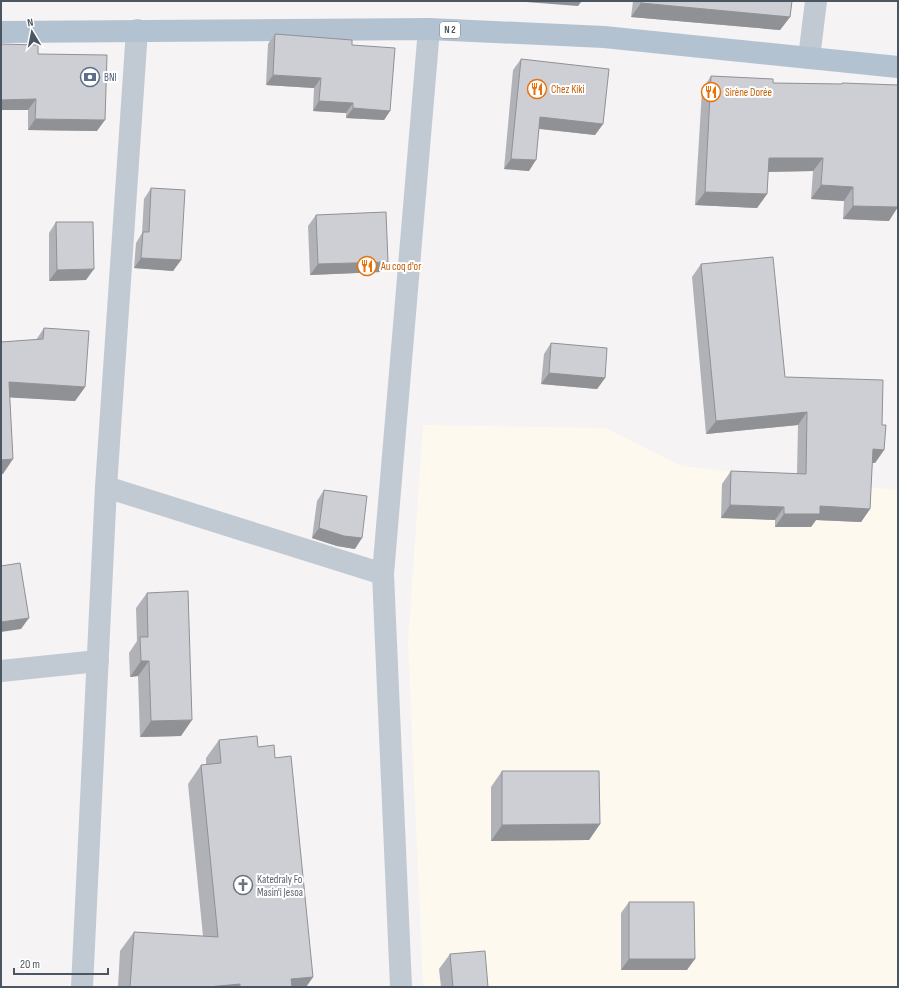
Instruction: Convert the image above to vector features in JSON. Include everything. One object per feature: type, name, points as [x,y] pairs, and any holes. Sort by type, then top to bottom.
[{"type":"main road","name":"N 2","points":[[1,32],[429,28],[604,37],[898,67]]},
{"type":"street","points":[[809,58],[816,1]]},
{"type":"street","points":[[401,987],[383,574],[429,28]]},
{"type":"street","points":[[82,987],[106,487],[137,30]]},
{"type":"street","points":[[106,487],[383,574]]},
{"type":"street","points":[[1,671],[98,661]]},
{"type":"shaded area","points":[[423,425],[606,428],[682,466],[898,490],[898,987],[423,987],[408,643]]},
{"type":"building","points":[[641,1],[792,1],[790,17],[641,3]]},
{"type":"building","points":[[275,34],[352,40],[352,45],[395,48],[390,111],[353,108],[353,103],[319,101],[321,78],[273,75]]},
{"type":"building","points":[[1,44],[38,45],[38,54],[107,55],[105,120],[35,119],[36,99],[1,100]]},
{"type":"building","points":[[521,59],[609,69],[603,124],[540,117],[536,160],[511,159]]},
{"type":"building","points":[[711,76],[773,79],[773,83],[898,85],[898,207],[853,206],[853,187],[821,185],[823,158],[769,158],[767,194],[705,192]]},
{"type":"building","points":[[151,188],[185,190],[181,260],[141,258],[143,232],[149,232]]},
{"type":"building","points":[[386,212],[388,262],[318,264],[316,215]]},
{"type":"building","points":[[56,222],[93,222],[94,269],[57,270]]},
{"type":"building","points":[[773,257],[785,377],[883,380],[882,425],[886,425],[884,450],[873,449],[870,509],[820,506],[820,514],[784,514],[784,507],[730,505],[731,471],[806,474],[807,412],[716,421],[701,264]]},
{"type":"building","points":[[44,328],[89,331],[85,387],[9,382],[13,459],[1,460],[1,342],[43,339]]},
{"type":"building","points":[[551,343],[607,348],[605,378],[549,373]]},
{"type":"building","points":[[324,490],[367,496],[362,538],[344,536],[319,528]]},
{"type":"building","points":[[20,563],[29,618],[1,622],[1,566]]},
{"type":"building","points":[[188,591],[192,720],[151,721],[149,661],[141,661],[140,637],[148,637],[147,593]]},
{"type":"building","name":"Katedraly Fo Masin'i Jesoa","points":[[257,736],[258,747],[274,745],[275,758],[291,756],[313,977],[291,979],[292,987],[240,987],[240,984],[208,987],[130,987],[134,932],[218,937],[201,765],[221,763],[219,740]]},
{"type":"building","points":[[502,771],[599,771],[600,824],[502,825]]},
{"type":"building","points":[[629,902],[694,902],[695,959],[629,959]]},
{"type":"building","points":[[485,951],[488,987],[453,987],[450,954]]},
{"type":"place","name":"BNI","points":[[90,77]]},
{"type":"place","name":"Chez Kiki","points":[[537,89]]},
{"type":"place","name":"Sirène Dorée","points":[[711,92]]},
{"type":"place","name":"Au coq d'or","points":[[367,266]]},
{"type":"place","name":"Katedraly Fo Masin'i Jesoa","points":[[243,885]]}]
